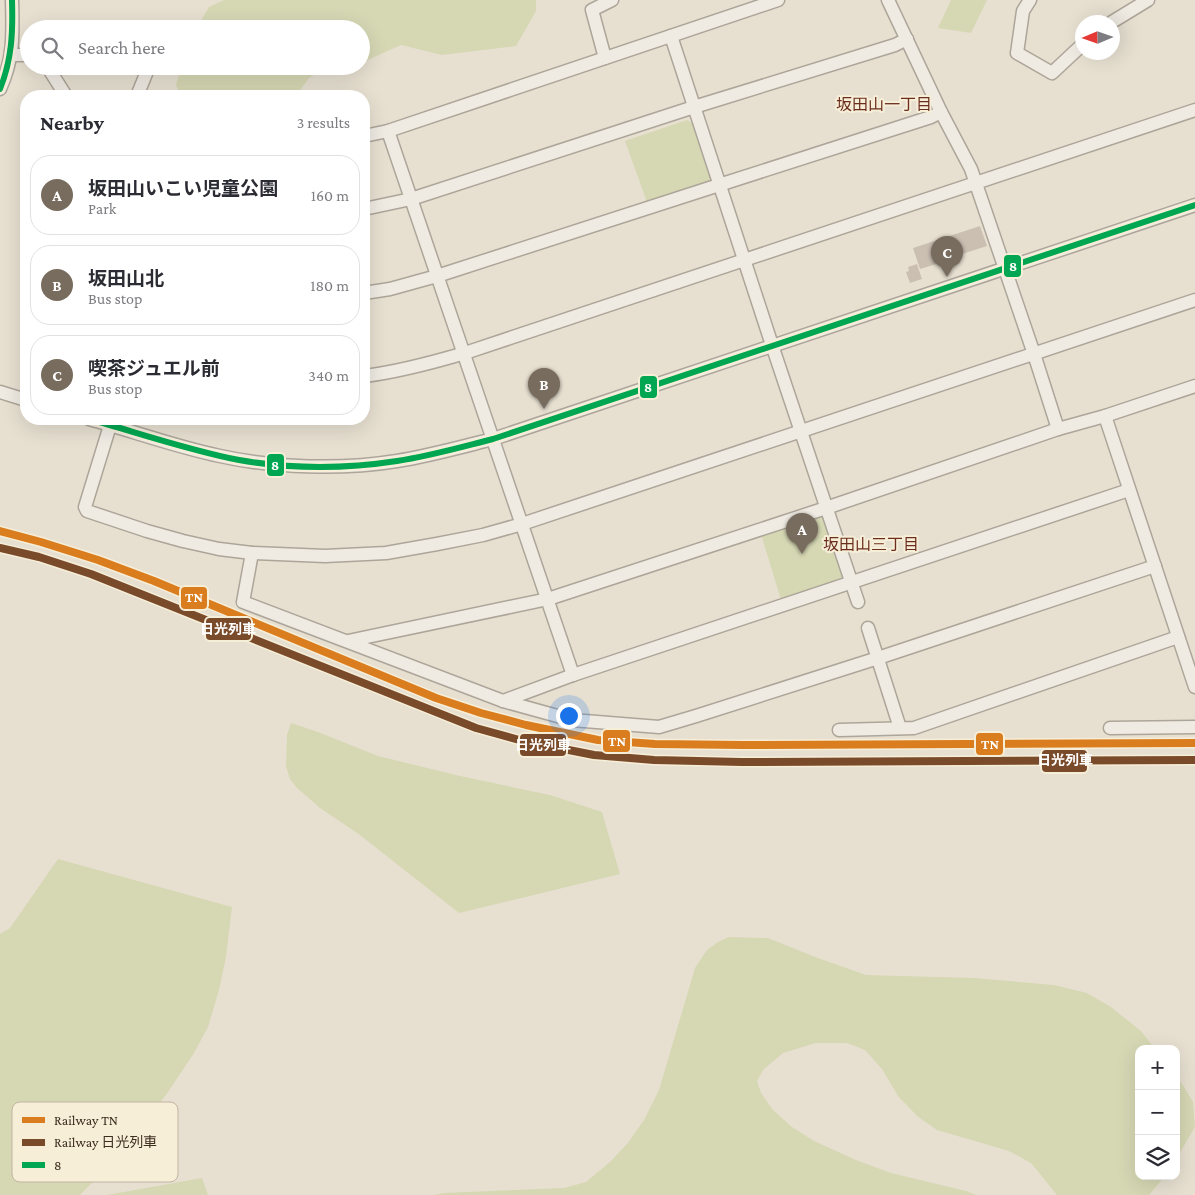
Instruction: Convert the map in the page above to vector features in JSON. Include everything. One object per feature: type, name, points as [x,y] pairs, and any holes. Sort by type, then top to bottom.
[{"type":"street","points":[[0,89],[7,74],[11,55],[13,35],[12,0]]},
{"type":"street","points":[[605,58],[592,10],[612,0]]},
{"type":"street","points":[[370,135],[388,131],[671,36],[749,5],[778,0]]},
{"type":"street","points":[[888,0],[971,169],[1006,268],[1058,429]]},
{"type":"street","points":[[1030,0],[1023,12],[1017,53],[1052,73],[1075,52]]},
{"type":"street","points":[[1120,17],[1148,0]]},
{"type":"street","points":[[671,36],[858,602]]},
{"type":"street","points":[[370,208],[411,199],[907,40]]},
{"type":"street","points":[[11,55],[20,55]]},
{"type":"street","points":[[53,75],[62,90]]},
{"type":"street","points":[[139,90],[146,75]]},
{"type":"street","points":[[370,375],[420,366],[464,354],[1195,110]]},
{"type":"street","points":[[370,292],[390,289],[437,276],[720,184],[932,118],[942,112]]},
{"type":"street","points":[[388,131],[548,599],[572,675]]},
{"type":"street","points":[[119,425],[176,445],[220,457],[269,465],[358,465],[395,462],[435,454],[493,439],[1195,205]]},
{"type":"street","points":[[110,425],[85,507],[87,511],[147,531],[219,549],[252,553],[325,556],[386,552],[482,535],[522,524],[1195,300]]},
{"type":"street","points":[[348,641],[548,599],[826,508],[1058,429],[1105,416],[1195,386]]},
{"type":"street","points":[[0,392],[20,398]]},
{"type":"street","points":[[1105,416],[1195,687]]},
{"type":"street","points":[[503,701],[572,675],[1129,490]]},
{"type":"street","points":[[252,553],[243,602],[503,701],[572,720],[659,727],[878,658],[1154,566]]},
{"type":"street","points":[[868,628],[900,728]]},
{"type":"street","points":[[839,730],[914,728],[1178,637]]},
{"type":"street","points":[[1110,728],[1195,727]]},
{"type":"green space","points":[[224,0],[536,0],[536,11],[516,46],[442,55],[401,45],[370,59],[370,20],[201,20],[209,7]]},
{"type":"green space","points":[[951,0],[987,0],[971,33],[938,28]]},
{"type":"green space","points":[[179,75],[314,75],[309,78],[300,90],[178,90],[176,85]]},
{"type":"green space","points":[[687,120],[695,125],[711,179],[706,187],[648,205],[625,141]]},
{"type":"green space","points":[[819,516],[825,519],[843,575],[841,579],[781,600],[761,534]]},
{"type":"green space","points":[[291,723],[378,756],[550,795],[602,812],[620,874],[459,913],[360,835],[320,808],[297,788],[290,779],[286,766],[287,735]]},
{"type":"green space","points":[[58,859],[232,907],[226,957],[208,1027],[194,1053],[160,1102],[12,1102],[12,1182],[93,1182],[80,1195],[0,1195],[0,934],[10,928]]},
{"type":"green space","points":[[729,937],[768,938],[866,975],[974,978],[1054,985],[1087,993],[1111,1007],[1141,1031],[1152,1045],[1135,1045],[1135,1180],[1162,1180],[1149,1195],[1057,1195],[1031,1163],[1009,1151],[937,1130],[917,1116],[898,1096],[882,1069],[865,1050],[847,1043],[816,1043],[783,1053],[763,1070],[757,1081],[761,1093],[773,1110],[792,1127],[814,1141],[856,1160],[891,1173],[976,1195],[434,1195],[443,1193],[564,1188],[586,1182],[610,1162],[627,1144],[644,1120],[659,1090],[695,968],[707,950]]},
{"type":"green space","points":[[1180,1081],[1193,1102],[1195,1127],[1180,1152]]},
{"type":"green space","points":[[202,1178],[208,1195],[107,1195]]},
{"type":"building","points":[[980,226],[987,246],[959,255],[960,263],[948,268],[946,261],[920,269],[913,248]]},
{"type":"building","points":[[917,264],[922,279],[910,283],[906,272],[909,271],[908,267]]},
{"type":"rail line","name":"TN","points":[[0,531],[98,560],[154,581],[436,698],[526,725],[598,740],[655,744],[743,745],[1195,743]]},
{"type":"rail line","name":"日光列車","points":[[0,548],[39,557],[91,574],[476,728],[523,741],[594,755],[654,760],[742,762],[1195,760]]},
{"type":"transit line","name":"8","points":[[0,89],[11,45],[12,0]]},
{"type":"transit line","name":"8","points":[[109,425],[201,451],[258,463],[338,467],[409,459],[493,439],[1195,205]]},
{"type":"place","name":"喫茶ジュエル前","points":[[947,277]]},
{"type":"place","name":"坂田山北","points":[[544,409]]},
{"type":"place","name":"坂田山いこい児童公園","points":[[802,554]]},
{"type":"district","name":"坂田山一丁目","points":[[884,104]]},
{"type":"district","name":"坂田山三丁目","points":[[871,544]]}]
